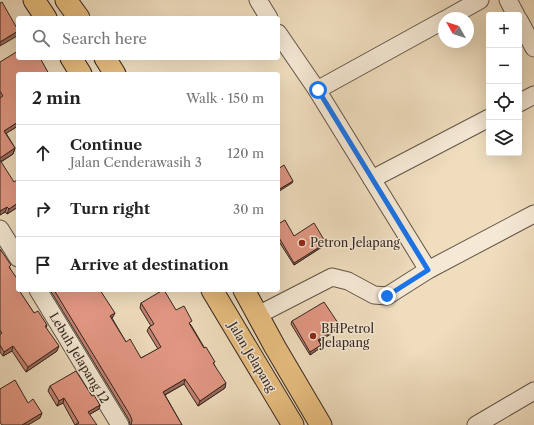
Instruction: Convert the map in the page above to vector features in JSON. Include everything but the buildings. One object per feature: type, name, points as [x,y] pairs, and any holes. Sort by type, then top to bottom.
[{"type":"main road","points":[[34,0],[45,16]]},
{"type":"main road","points":[[66,0],[78,16]]},
{"type":"main road","points":[[72,60],[80,72]]},
{"type":"main road","points":[[106,60],[115,72]]},
{"type":"main road","name":"Jalan Jelapang","points":[[213,292],[293,425]]},
{"type":"main road","name":"Jalan Jelapang","points":[[245,292],[321,425]]},
{"type":"street","points":[[258,0],[268,16]]},
{"type":"street","points":[[459,12],[480,0]]},
{"type":"street","points":[[508,0],[514,12]]},
{"type":"street","points":[[318,90],[438,23]]},
{"type":"street","points":[[522,26],[534,48]]},
{"type":"street","points":[[280,36],[318,90],[428,270]]},
{"type":"street","points":[[522,101],[534,95]]},
{"type":"street","points":[[372,179],[486,120]]},
{"type":"street","points":[[258,315],[332,277],[348,281],[374,295],[387,296],[428,270],[534,214]]},
{"type":"street","points":[[0,229],[16,255]]},
{"type":"street","name":"Lebuh Jelapang 12","points":[[39,292],[120,425]]},
{"type":"street","points":[[476,425],[534,391]]},
{"type":"place","name":"Petron Jelapang","points":[[302,243]]},
{"type":"place","name":"BHPetrol Jelapang","points":[[313,336]]},
{"type":"route","points":[[318,90],[428,270],[387,296]]}]
